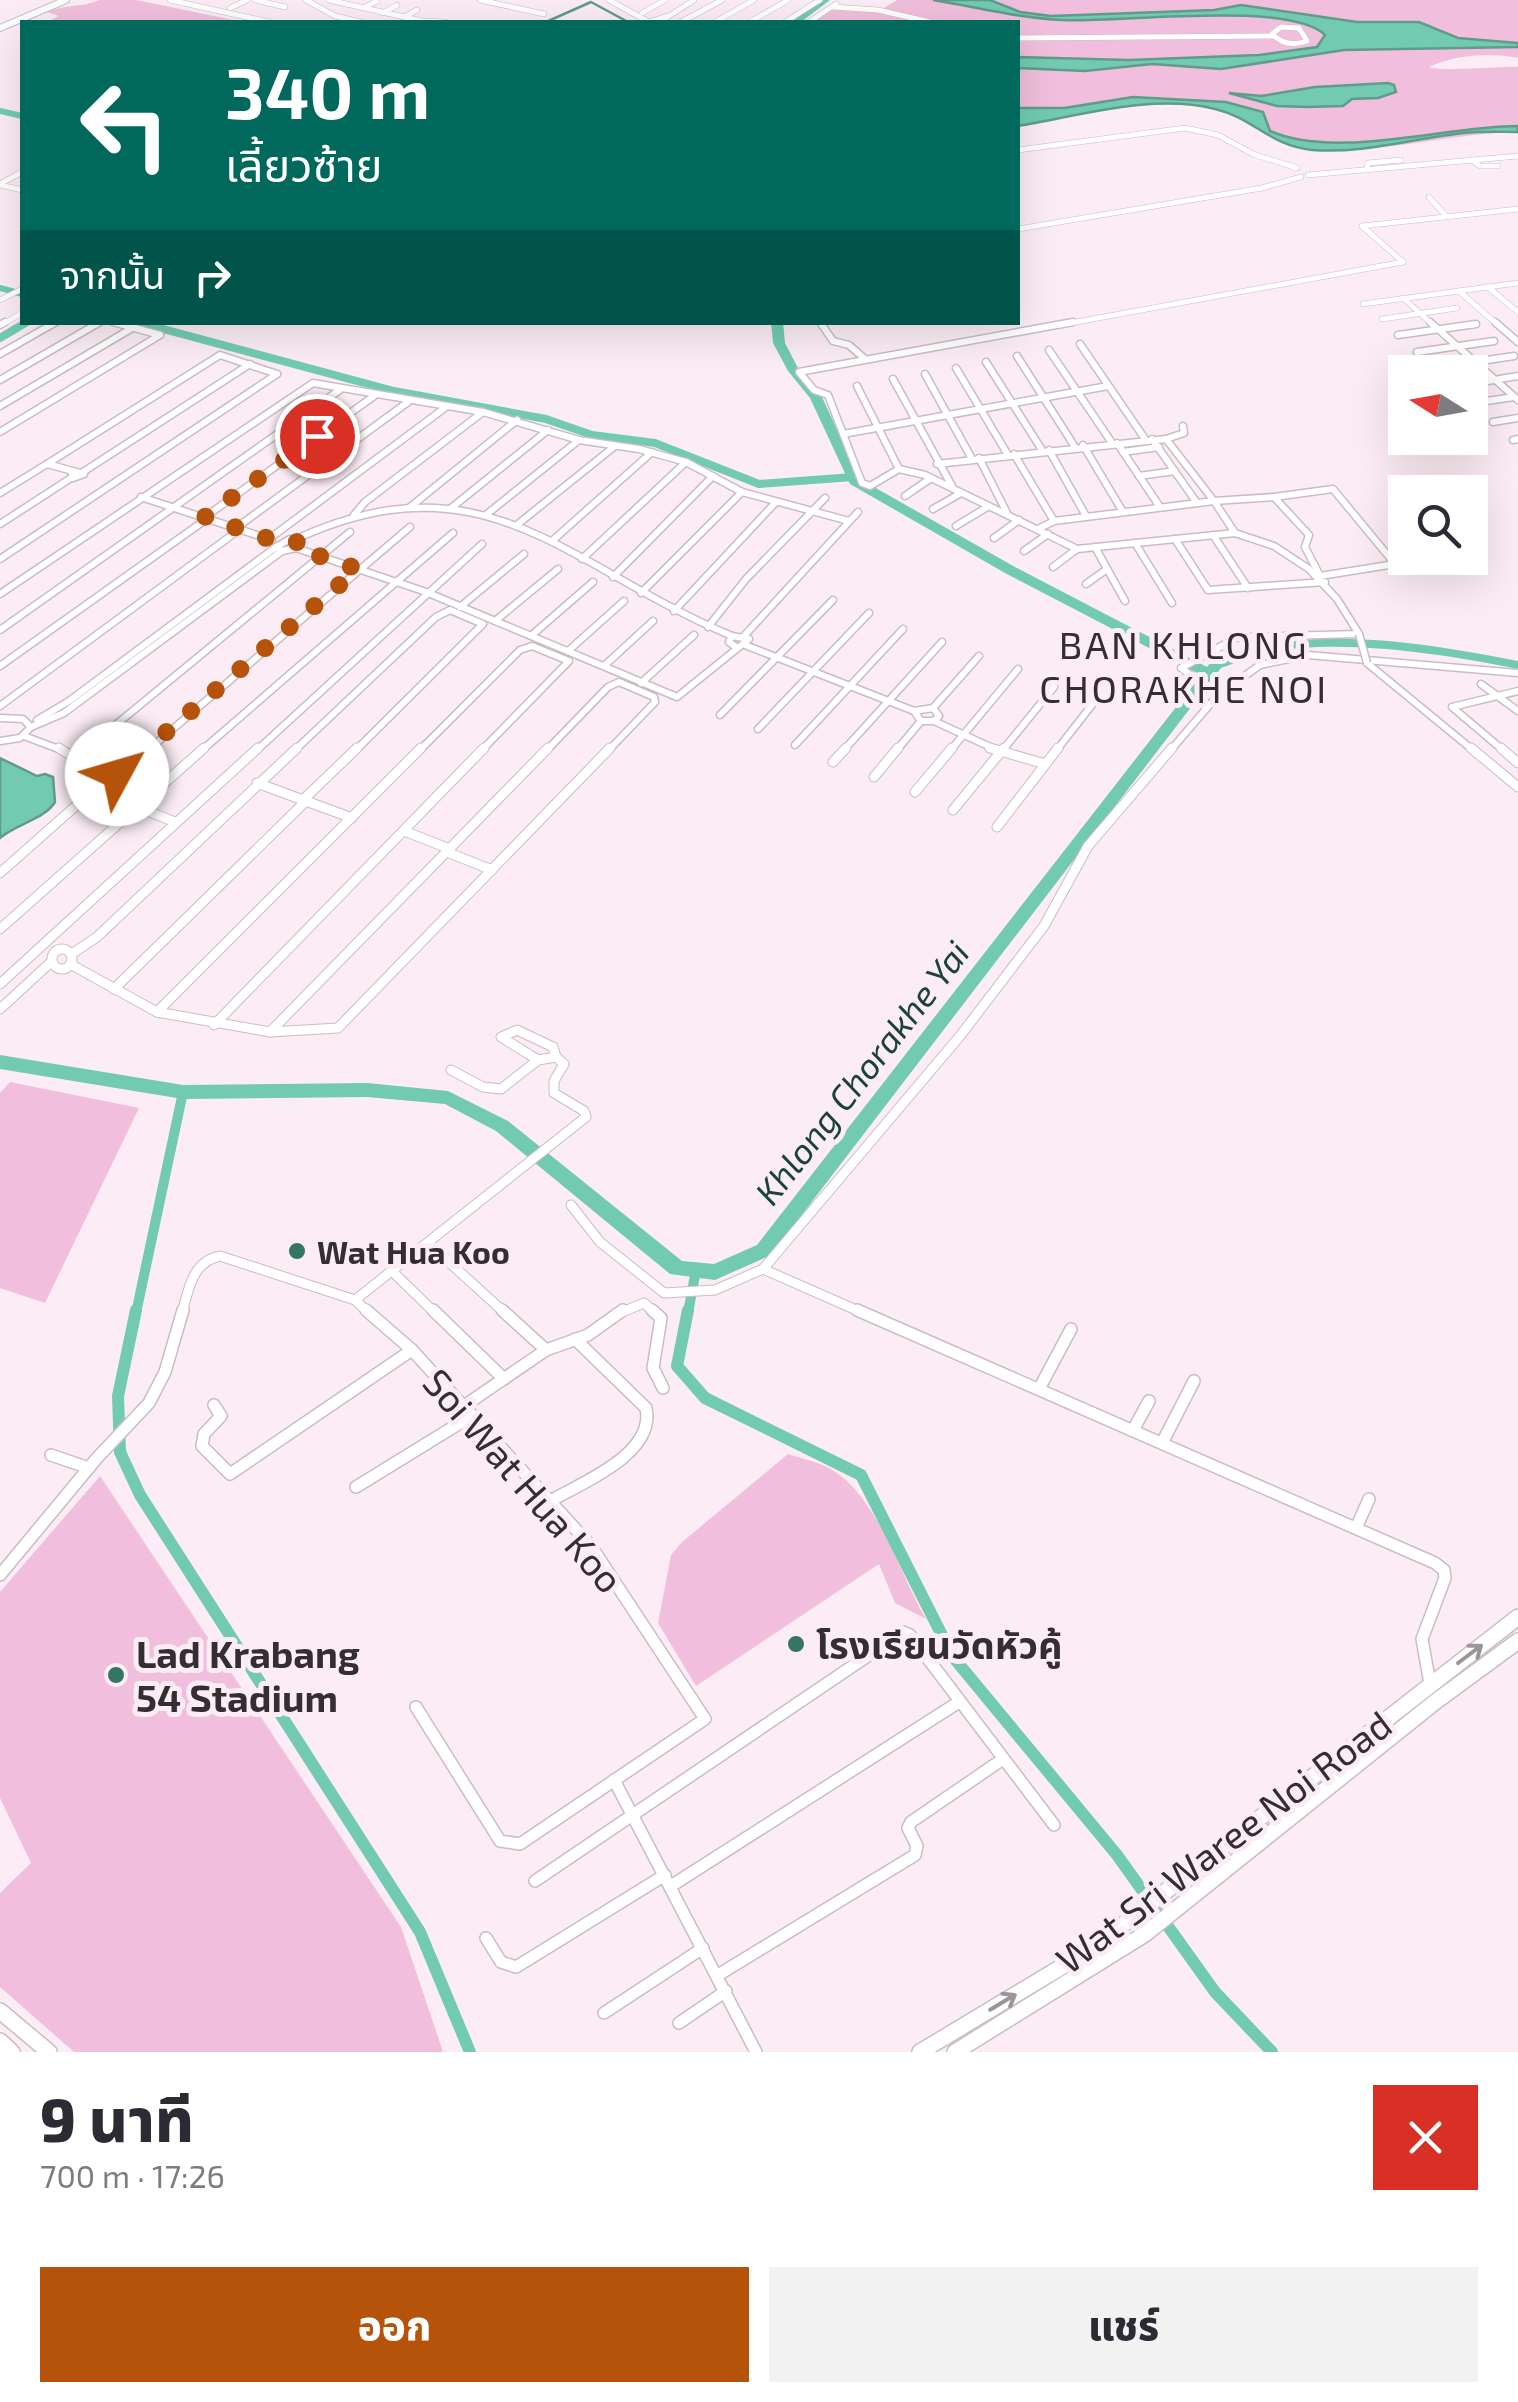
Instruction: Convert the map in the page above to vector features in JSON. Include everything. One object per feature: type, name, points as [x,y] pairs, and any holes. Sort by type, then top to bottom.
[{"type":"main road","points":[[0,26],[55,0]]},
{"type":"main road","points":[[0,26],[66,0]]},
{"type":"main road","name":"Wat Sri Waree Noi Road","points":[[955,2052],[1145,1934],[1518,1617]]},
{"type":"main road","name":"Wat Sri Waree Noi Road","points":[[920,2052],[1092,1948],[1436,1690],[1518,1641]]},
{"type":"main road","points":[[0,2010],[49,2052]]},
{"type":"main road","points":[[0,2041],[12,2052]]},
{"type":"street","points":[[170,0],[261,20]]},
{"type":"street","points":[[230,8],[246,0]]},
{"type":"street","points":[[255,0],[285,6]]},
{"type":"street","points":[[292,0],[341,20]]},
{"type":"street","points":[[306,0],[335,16],[352,20]]},
{"type":"street","points":[[329,0],[423,20]]},
{"type":"street","points":[[480,0],[544,14]]},
{"type":"street","points":[[608,0],[645,20]]},
{"type":"street","points":[[628,5],[636,0]]},
{"type":"street","points":[[642,13],[665,0]]},
{"type":"street","points":[[662,20],[693,0],[708,4]]},
{"type":"street","points":[[685,20],[722,0]]},
{"type":"street","points":[[719,20],[754,0]]},
{"type":"street","points":[[753,20],[788,0]]},
{"type":"street","points":[[788,20],[820,0]]},
{"type":"street","points":[[363,8],[377,1]]},
{"type":"street","points":[[811,20],[843,2],[921,20]]},
{"type":"street","points":[[252,12],[271,3]]},
{"type":"street","points":[[383,12],[398,5]]},
{"type":"street","points":[[655,6],[677,10]]},
{"type":"street","points":[[394,20],[418,10]]},
{"type":"street","points":[[655,20],[667,16]]},
{"type":"street","points":[[693,16],[708,20]]},
{"type":"street","points":[[1020,38],[1098,41],[1208,34],[1273,36],[1291,44],[1307,41],[1295,27],[1276,28],[1273,36]]},
{"type":"street","points":[[1020,150],[1185,128],[1218,135],[1291,174],[1305,174]]},
{"type":"street","points":[[1395,154],[1407,166]]},
{"type":"street","points":[[1438,163],[1441,154]]},
{"type":"street","points":[[1020,229],[1262,188],[1291,174],[1518,156]]},
{"type":"street","points":[[1368,170],[1368,163],[1401,160]]},
{"type":"street","points":[[1472,160],[1480,166],[1498,166]]},
{"type":"street","points":[[1334,172],[1342,183]]},
{"type":"street","points":[[1429,196],[1446,216]]},
{"type":"street","points":[[899,468],[870,486],[862,483],[828,395],[814,390],[799,372],[1400,263],[1401,258],[1362,226],[1518,209]]},
{"type":"street","points":[[1363,304],[1518,282]]},
{"type":"street","points":[[1488,287],[1518,312]]},
{"type":"street","points":[[3,299],[20,290]]},
{"type":"street","points":[[1459,291],[1518,342]]},
{"type":"street","points":[[1403,298],[1466,355]]},
{"type":"street","points":[[1382,320],[1457,308]]},
{"type":"street","points":[[1398,335],[1476,324]]},
{"type":"street","points":[[0,354],[51,325]]},
{"type":"street","points":[[0,380],[95,325]]},
{"type":"street","points":[[0,432],[160,336],[126,325]]},
{"type":"street","points":[[822,325],[833,341],[865,359]]},
{"type":"street","points":[[0,406],[134,327]]},
{"type":"street","points":[[1417,352],[1494,340]]},
{"type":"street","points":[[1080,344],[1197,503]]},
{"type":"street","points":[[850,348],[854,361]]},
{"type":"street","points":[[1049,350],[1160,507]]},
{"type":"street","points":[[0,493],[220,356],[277,374],[0,559]]},
{"type":"street","points":[[1017,356],[1123,512]]},
{"type":"street","points":[[1488,360],[1514,356]]},
{"type":"street","points":[[986,362],[1086,516]]},
{"type":"street","points":[[0,524],[250,364]]},
{"type":"street","points":[[956,368],[1054,521]]},
{"type":"street","points":[[924,374],[1008,515]]},
{"type":"street","points":[[1488,374],[1517,398]]},
{"type":"street","points":[[1488,380],[1518,376]]},
{"type":"street","points":[[893,380],[938,464],[957,490]]},
{"type":"street","points":[[0,594],[306,384],[483,412],[579,440],[652,452],[686,462],[742,492],[850,521]]},
{"type":"street","points":[[857,386],[899,468],[932,478],[1078,549]]},
{"type":"street","points":[[843,434],[1108,386]]},
{"type":"street","points":[[0,630],[341,388]]},
{"type":"street","points":[[0,666],[374,396]]},
{"type":"street","points":[[1488,402],[1517,398]]},
{"type":"street","points":[[0,706],[408,402]]},
{"type":"street","points":[[24,736],[30,725],[64,714],[446,407]]},
{"type":"street","points":[[354,516],[365,502],[483,412]]},
{"type":"street","points":[[1493,422],[1518,418]]},
{"type":"street","points":[[409,508],[517,420]]},
{"type":"street","points":[[938,464],[1166,439],[1184,434],[1183,426]]},
{"type":"street","points":[[450,509],[548,430]]},
{"type":"street","points":[[1166,439],[1235,533]]},
{"type":"street","points":[[486,514],[579,440]]},
{"type":"street","points":[[518,524],[616,446]]},
{"type":"street","points":[[1124,452],[1158,448]]},
{"type":"street","points":[[552,541],[652,452]]},
{"type":"street","points":[[582,558],[686,462]]},
{"type":"street","points":[[47,464],[71,475]]},
{"type":"street","points":[[1139,476],[1175,471]]},
{"type":"street","points":[[613,577],[712,476]]},
{"type":"street","points":[[906,496],[932,478]]},
{"type":"street","points":[[1038,529],[1054,521],[1086,516],[1334,489],[1395,564],[1323,580],[1208,590],[1174,539]]},
{"type":"street","points":[[933,509],[957,490]]},
{"type":"street","points":[[641,593],[742,492]]},
{"type":"street","points":[[142,497],[276,545],[295,544],[354,516],[409,508],[486,514],[552,541],[674,611],[732,636],[729,642],[742,643],[889,700],[914,711],[922,721]]},
{"type":"street","points":[[1274,497],[1309,535],[1305,546],[1359,634],[1366,663],[1518,787]]},
{"type":"street","points":[[708,626],[746,579],[825,498]]},
{"type":"street","points":[[674,611],[776,502]]},
{"type":"street","points":[[956,526],[989,506]]},
{"type":"street","points":[[295,544],[319,557],[426,592],[641,683],[682,696],[742,643],[858,512]]},
{"type":"street","points":[[994,538],[1019,520]]},
{"type":"street","points":[[100,792],[105,782],[410,527]]},
{"type":"street","points":[[76,757],[350,532]]},
{"type":"street","points":[[0,929],[392,581],[453,533]]},
{"type":"street","points":[[1053,567],[1078,549],[1235,533],[1259,537],[1323,580]]},
{"type":"street","points":[[1024,551],[1048,534]]},
{"type":"street","points":[[1213,535],[1248,588]]},
{"type":"street","points":[[1135,543],[1172,602]]},
{"type":"street","points":[[1,982],[482,544]]},
{"type":"street","points":[[1095,547],[1126,600]]},
{"type":"street","points":[[460,607],[524,554]]},
{"type":"street","points":[[495,621],[558,569]]},
{"type":"street","points":[[1086,584],[1108,569]]},
{"type":"street","points":[[532,635],[594,582]]},
{"type":"street","points":[[720,714],[833,600]]},
{"type":"street","points":[[568,651],[624,601]]},
{"type":"street","points":[[0,1009],[50,963],[61,967],[96,937],[442,612],[453,610],[483,624],[114,989]]},
{"type":"street","points":[[758,729],[869,613]]},
{"type":"street","points":[[604,666],[654,620]]},
{"type":"street","points":[[795,746],[904,629]]},
{"type":"street","points":[[1216,693],[1185,666],[1238,637],[1359,634]]},
{"type":"street","points":[[641,683],[694,635]]},
{"type":"street","points":[[833,762],[942,642]]},
{"type":"street","points":[[157,1012],[524,646],[569,661],[214,1025]]},
{"type":"street","points":[[572,1205],[596,1238],[662,1292],[687,1293],[730,1285],[763,1269],[979,1012],[1048,920],[1086,848],[1216,693],[1240,673],[1270,660],[1298,654],[1437,662],[1518,673]]},
{"type":"street","points":[[914,711],[932,708],[978,656]]},
{"type":"street","points":[[914,792],[1018,670]]},
{"type":"street","points":[[72,958],[114,989],[157,1012],[270,1032],[338,1028],[655,702],[654,697],[620,682],[612,683],[270,1032]]},
{"type":"street","points":[[1481,684],[1518,711]]},
{"type":"street","points":[[953,810],[1054,687]]},
{"type":"street","points":[[1518,692],[1454,705],[1453,710],[1518,763]]},
{"type":"street","points":[[997,827],[1095,701]]},
{"type":"street","points":[[932,708],[939,713],[934,721]]},
{"type":"street","points":[[0,718],[15,717],[30,725]]},
{"type":"street","points":[[874,777],[922,721],[934,721],[1001,752],[1045,764]]},
{"type":"street","points":[[0,742],[24,736],[76,757],[90,778],[105,782]]},
{"type":"street","points":[[87,796],[76,788],[90,778]]},
{"type":"street","points":[[257,783],[352,818]]},
{"type":"street","points":[[0,873],[87,796],[100,792],[175,822]]},
{"type":"street","points":[[404,831],[492,870]]},
{"type":"street","points":[[355,1300],[586,1115],[554,1093],[554,1081],[564,1064],[553,1047],[517,1030],[501,1038],[538,1060]]},
{"type":"street","points":[[451,1070],[483,1088],[502,1088],[538,1060],[556,1056]]},
{"type":"street","points":[[429,1244],[546,1350]]},
{"type":"street","name":"Soi Wat Hua Koo","points":[[149,1403],[165,1372],[194,1272],[206,1260],[220,1256],[355,1300],[412,1350],[591,1546],[704,1719],[520,1844],[504,1844],[416,1707]]},
{"type":"street","points":[[763,1269],[1444,1570],[1446,1578],[1422,1639],[1436,1690]]},
{"type":"street","points":[[392,1272],[504,1379]]},
{"type":"street","points":[[356,1486],[469,1411],[504,1379],[546,1350],[597,1330],[637,1303],[649,1305],[661,1318],[653,1368],[663,1388]]},
{"type":"street","points":[[1039,1389],[1070,1328]]},
{"type":"street","points":[[552,1500],[634,1448],[652,1417],[575,1339]]},
{"type":"street","points":[[214,1405],[222,1416],[204,1434],[202,1446],[230,1474],[412,1350]]},
{"type":"street","points":[[1162,1443],[1194,1381]]},
{"type":"street","points":[[1134,1430],[1148,1402]]},
{"type":"street","points":[[0,1575],[93,1463],[149,1403]]},
{"type":"street","points":[[51,1455],[93,1463]]},
{"type":"street","points":[[1356,1528],[1369,1499]]},
{"type":"street","points":[[535,1880],[897,1634],[910,1635],[1054,1825]]},
{"type":"street","points":[[486,1938],[500,1962],[516,1967],[668,1880],[959,1702]]},
{"type":"street","points":[[718,1975],[915,1855],[917,1846],[908,1828],[911,1822],[1003,1759]]},
{"type":"street","points":[[614,1780],[756,2052]]},
{"type":"street","points":[[604,2012],[704,1948]]},
{"type":"street","points":[[679,2024],[726,1992]]},
{"type":"shaded area","points":[[136,0],[233,20],[51,20],[59,16],[47,12]]},
{"type":"shaded area","points":[[897,0],[1518,0],[1518,58],[1472,56],[1429,67],[1518,67],[1518,132],[1361,149],[1312,150],[1273,138],[1229,113],[1168,104],[1117,108],[1020,126],[1020,20],[815,20],[833,9],[877,12]]},
{"type":"shaded area","points":[[933,0],[990,0],[1020,12],[1051,16],[1214,10],[1241,5],[1357,22],[1419,22],[1458,38],[1518,43],[1518,47],[1344,50],[1221,69],[1152,64],[1085,71],[1020,68],[1020,57],[1129,60],[1259,55],[1317,47],[1325,35],[1306,24],[1276,18],[1201,15],[1062,20]]},
{"type":"shaded area","points":[[1394,85],[1396,92],[1378,98],[1352,99],[1343,106],[1277,106],[1229,93],[1261,96],[1315,87]]},
{"type":"shaded area","points":[[1133,97],[1226,102],[1263,112],[1270,131],[1326,142],[1489,127],[1518,126],[1518,132],[1471,132],[1369,148],[1312,150],[1273,138],[1229,113],[1167,104],[1116,108],[1020,126],[1020,108],[1064,108]]},
{"type":"shaded area","points":[[0,758],[37,776],[53,777],[55,802],[44,813],[0,838]]},
{"type":"shaded area","points":[[10,1082],[139,1108],[45,1303],[0,1288],[0,1093]]},
{"type":"shaded area","points":[[788,1454],[825,1466],[859,1494],[884,1534],[926,1619],[895,1603],[879,1564],[696,1686],[658,1623],[671,1555]]},
{"type":"shaded area","points":[[100,1476],[401,1927],[443,2052],[74,2052],[0,1987],[0,1893],[31,1863],[0,1798],[0,1592]]},
{"type":"waterway","points":[[799,20],[826,0]]},
{"type":"waterway","points":[[550,20],[591,2],[624,20]]},
{"type":"waterway","points":[[0,111],[20,116]]},
{"type":"waterway","points":[[0,288],[20,293]]},
{"type":"waterway","points":[[0,338],[22,325]]},
{"type":"waterway","points":[[148,325],[394,391],[546,419],[592,435],[655,443],[759,484],[853,477]]},
{"type":"waterway","points":[[777,325],[779,343],[794,371],[816,397],[855,481],[1010,570],[1209,674]]},
{"type":"waterway","name":"Khlong Chorakhe Yai","points":[[1209,674],[1216,665],[1261,650],[1318,644],[1426,650],[1518,665]]},
{"type":"waterway","name":"Khlong Chorakhe Yai","points":[[0,1062],[183,1092],[367,1090],[448,1098],[502,1126],[677,1268],[715,1272],[764,1250],[1209,674]]},
{"type":"waterway","points":[[136,1313],[183,1092]]},
{"type":"waterway","points":[[688,1313],[696,1270]]},
{"type":"waterway","points":[[136,1310],[118,1396],[120,1452],[140,1495],[420,1932],[470,2052]]},
{"type":"waterway","points":[[688,1310],[677,1366],[705,1398],[861,1475],[953,1657],[1117,1855],[1215,1992],[1272,2052]]},
{"type":"place","name":"Wat Hua Koo","points":[[297,1251]]},
{"type":"place","name":"โรงเรียนวัดหัวคู้","points":[[796,1644]]},
{"type":"place","name":"Lad Krabang 54 Stadium","points":[[116,1675]]},
{"type":"district","name":"BAN KHLONG CHORAKHE NOI","points":[[1184,666]]},
{"type":"route","points":[[117,774],[358,569],[296,548],[298,543],[294,540],[278,542],[205,517],[317,436]]}]
